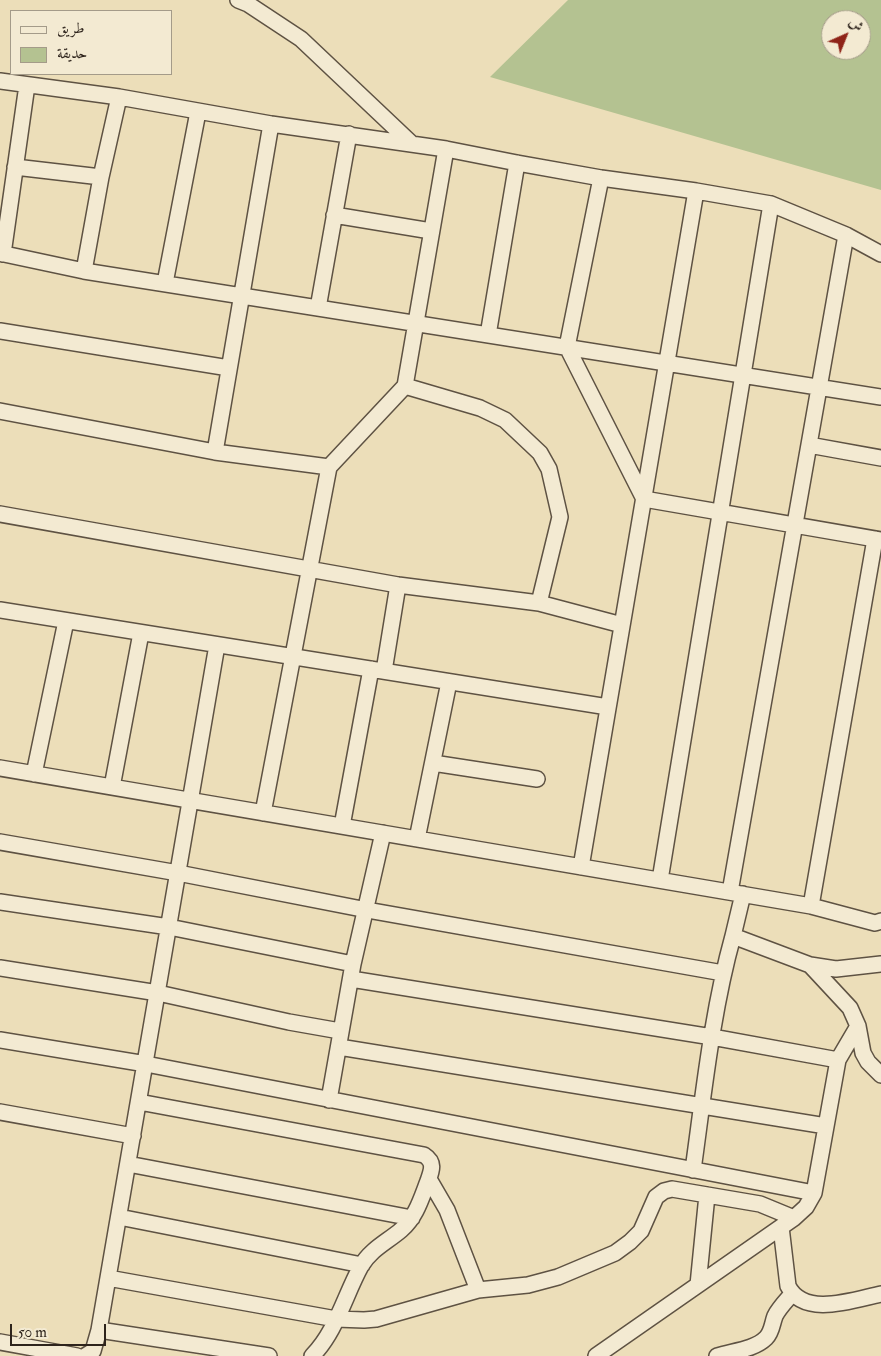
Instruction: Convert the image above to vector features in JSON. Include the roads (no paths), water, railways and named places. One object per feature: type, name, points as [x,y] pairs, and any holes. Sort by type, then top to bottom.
[{"type":"street","points":[[238,0],[248,4],[301,40],[412,144]]},
{"type":"street","points":[[0,81],[119,97],[271,124],[446,149],[600,178],[696,190],[771,204],[846,235],[881,254]]},
{"type":"street","points":[[28,85],[2,254],[84,271],[881,397]]},
{"type":"street","points":[[84,271],[101,177],[119,97]]},
{"type":"street","points":[[164,284],[198,112]]},
{"type":"street","points":[[215,452],[271,124]]},
{"type":"street","points":[[318,308],[349,134]]},
{"type":"street","points":[[263,813],[329,467],[404,386],[446,149]]},
{"type":"street","points":[[488,335],[516,163]]},
{"type":"street","points":[[15,167],[101,177]]},
{"type":"street","points":[[600,178],[567,347],[644,499]]},
{"type":"street","points":[[581,867],[696,190]]},
{"type":"street","points":[[660,880],[771,204]]},
{"type":"street","points":[[334,215],[431,231]]},
{"type":"street","points":[[693,1170],[712,1037],[723,973],[733,936],[736,893],[795,525],[846,235]]},
{"type":"street","points":[[0,331],[229,368]]},
{"type":"street","points":[[404,386],[480,408],[505,420],[540,453],[549,469],[560,517],[539,603]]},
{"type":"street","points":[[0,411],[215,452],[329,467]]},
{"type":"street","points":[[809,445],[881,458]]},
{"type":"street","points":[[644,499],[878,539],[811,906]]},
{"type":"street","points":[[0,514],[398,585],[539,603],[622,624]]},
{"type":"street","points":[[342,826],[398,585]]},
{"type":"street","points":[[0,610],[608,707]]},
{"type":"street","points":[[34,774],[66,621]]},
{"type":"street","points":[[112,787],[141,633]]},
{"type":"street","points":[[85,1356],[93,1351],[99,1330],[217,645]]},
{"type":"street","points":[[417,839],[449,682]]},
{"type":"street","points":[[433,763],[537,779]]},
{"type":"street","points":[[0,768],[811,906],[875,923],[881,921]]},
{"type":"street","points":[[329,1100],[340,1031],[383,833]]},
{"type":"street","points":[[0,842],[723,973]]},
{"type":"street","points":[[0,902],[169,927],[352,972],[838,1060]]},
{"type":"street","points":[[733,936],[810,965],[836,969],[881,964]]},
{"type":"street","points":[[810,965],[845,1000],[858,1026],[863,1053],[868,1062],[881,1075]]},
{"type":"street","points":[[0,968],[158,993],[289,1022],[340,1031]]},
{"type":"street","points":[[596,1356],[794,1218],[806,1206],[814,1193],[838,1060],[858,1026]]},
{"type":"street","points":[[0,1040],[146,1064],[814,1193]]},
{"type":"street","points":[[339,1046],[826,1126]]},
{"type":"street","points":[[139,1102],[424,1155],[430,1159],[432,1164],[429,1179],[418,1208],[401,1230],[373,1250],[362,1265],[336,1319],[318,1350],[312,1356]]},
{"type":"street","points":[[0,1112],[133,1136]]},
{"type":"street","points":[[128,1164],[412,1218]]},
{"type":"street","points":[[429,1179],[447,1210],[478,1290]]},
{"type":"street","points":[[108,1278],[336,1319],[376,1319],[478,1290],[528,1284],[558,1277],[615,1253],[641,1231],[656,1197],[664,1191],[672,1189],[760,1204],[794,1218]]},
{"type":"street","points":[[698,1285],[707,1195]]},
{"type":"street","points":[[119,1217],[362,1265]]},
{"type":"street","points":[[781,1227],[788,1286],[792,1294],[800,1300],[812,1304],[828,1304],[881,1294]]},
{"type":"street","points":[[717,1356],[754,1346],[765,1340],[781,1306],[792,1294]]},
{"type":"street","points":[[99,1330],[214,1352],[269,1356]]},
{"type":"street","points":[[0,1342],[77,1356]]}]
